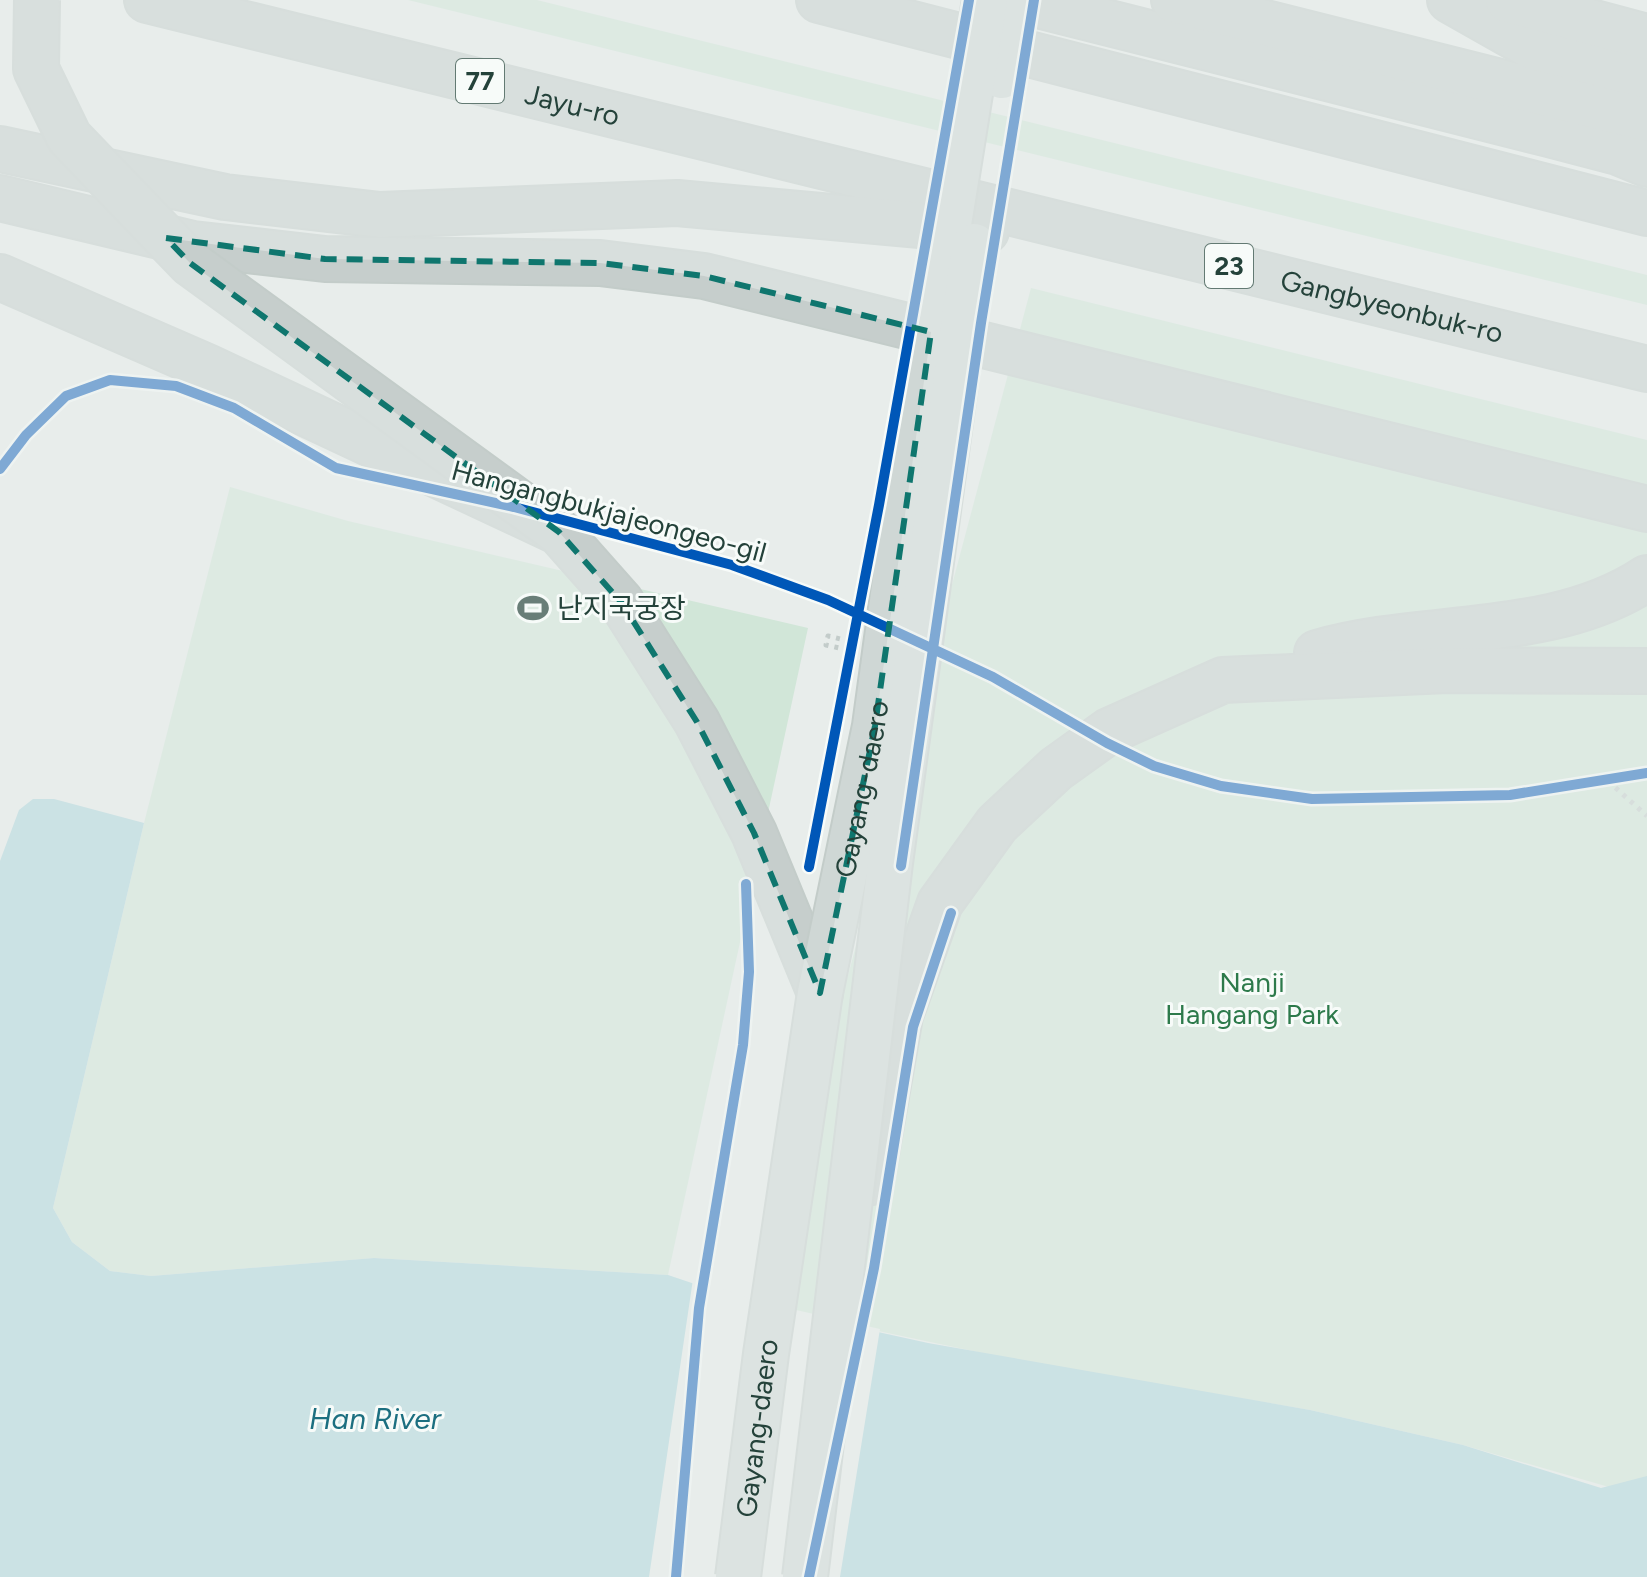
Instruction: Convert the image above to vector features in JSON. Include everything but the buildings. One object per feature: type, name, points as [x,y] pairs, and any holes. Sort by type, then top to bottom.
[{"type":"highway","points":[[37,0],[36,69],[69,137],[190,263],[559,532],[621,602],[697,722],[754,833],[820,993]]},
{"type":"highway","name":"Jayu-ro","points":[[147,0],[812,163]]},
{"type":"highway","points":[[819,0],[1647,213]]},
{"type":"highway","points":[[1017,0],[1618,152],[1647,164]]},
{"type":"highway","points":[[1174,0],[1647,119]]},
{"type":"highway","points":[[1450,0],[1533,47],[1647,76]]},
{"type":"highway","points":[[1508,0],[1647,37]]},
{"type":"highway","points":[[0,149],[225,197],[380,215],[677,203],[1145,245]]},
{"type":"highway","name":"Gangbyeonbuk-ro","points":[[812,163],[1647,369]]},
{"type":"highway","points":[[0,198],[193,244],[325,259],[600,263],[704,276],[1637,506]]},
{"type":"highway","points":[[0,277],[207,367],[559,532]]},
{"type":"highway","points":[[828,1363],[852,1286],[900,1016],[940,903],[997,824],[1056,769],[1109,731],[1223,680],[1329,650],[1549,616],[1625,593],[1647,578]]},
{"type":"highway","points":[[1223,680],[1447,670],[1647,671]]},
{"type":"main road","name":"Gayang-daero","points":[[738,1577],[766,1354],[820,993],[875,726],[913,448],[985,0]]},
{"type":"main road","name":"Gayang-daero","points":[[805,1577],[828,1363],[876,1004],[890,863],[983,174],[1017,0]]},
{"type":"path","points":[[825,621],[850,646]]},
{"type":"path","points":[[847,666],[854,626]]},
{"type":"path","points":[[1594,783],[1621,778]]},
{"type":"path","points":[[1608,781],[1647,816]]},
{"type":"highlighted area","points":[[166,238],[325,259],[600,263],[704,276],[931,332],[875,726],[820,993],[754,833],[697,722],[621,602],[559,532],[190,263]]},
{"type":"green space","points":[[408,0],[537,0],[1647,275],[1647,305]]},
{"type":"green space","name":"Nanji Hangang Park","points":[[1031,288],[1647,440],[1647,1498],[1463,1445],[1310,1410],[1030,1363],[760,1306]]},
{"type":"green space","points":[[230,487],[348,521],[808,628],[668,1275],[374,1258],[151,1276],[110,1271],[72,1242],[53,1208],[144,823]]},
{"type":"water","name":"Han River","points":[[33,799],[54,799],[144,823],[53,1208],[72,1242],[110,1271],[151,1276],[374,1258],[668,1275],[760,1306],[928,1343],[1310,1410],[1463,1445],[1601,1488],[1647,1476],[1647,1577],[0,1577],[0,861],[19,810]]},
{"type":"pier","points":[[693,1279],[761,1302],[880,1329],[840,1577],[649,1577]]},
{"type":"cycle path","points":[[809,867],[879,505],[969,0]]},
{"type":"cycle path","points":[[901,866],[981,323],[1034,0]]},
{"type":"cycle path","name":"Hangangbukjajeongeo-gil","points":[[0,469],[26,435],[66,396],[110,380],[176,386],[234,408],[336,468],[514,507],[732,565],[828,600],[993,677],[1107,743],[1154,766],[1221,786],[1312,799],[1510,795],[1647,773]]},
{"type":"cycle path","points":[[676,1577],[699,1308],[743,1045],[749,972],[746,884]]},
{"type":"cycle path","points":[[809,1577],[874,1268],[913,1027],[951,913]]},
{"type":"place","name":"난지국궁장","points":[[533,608]]}]
